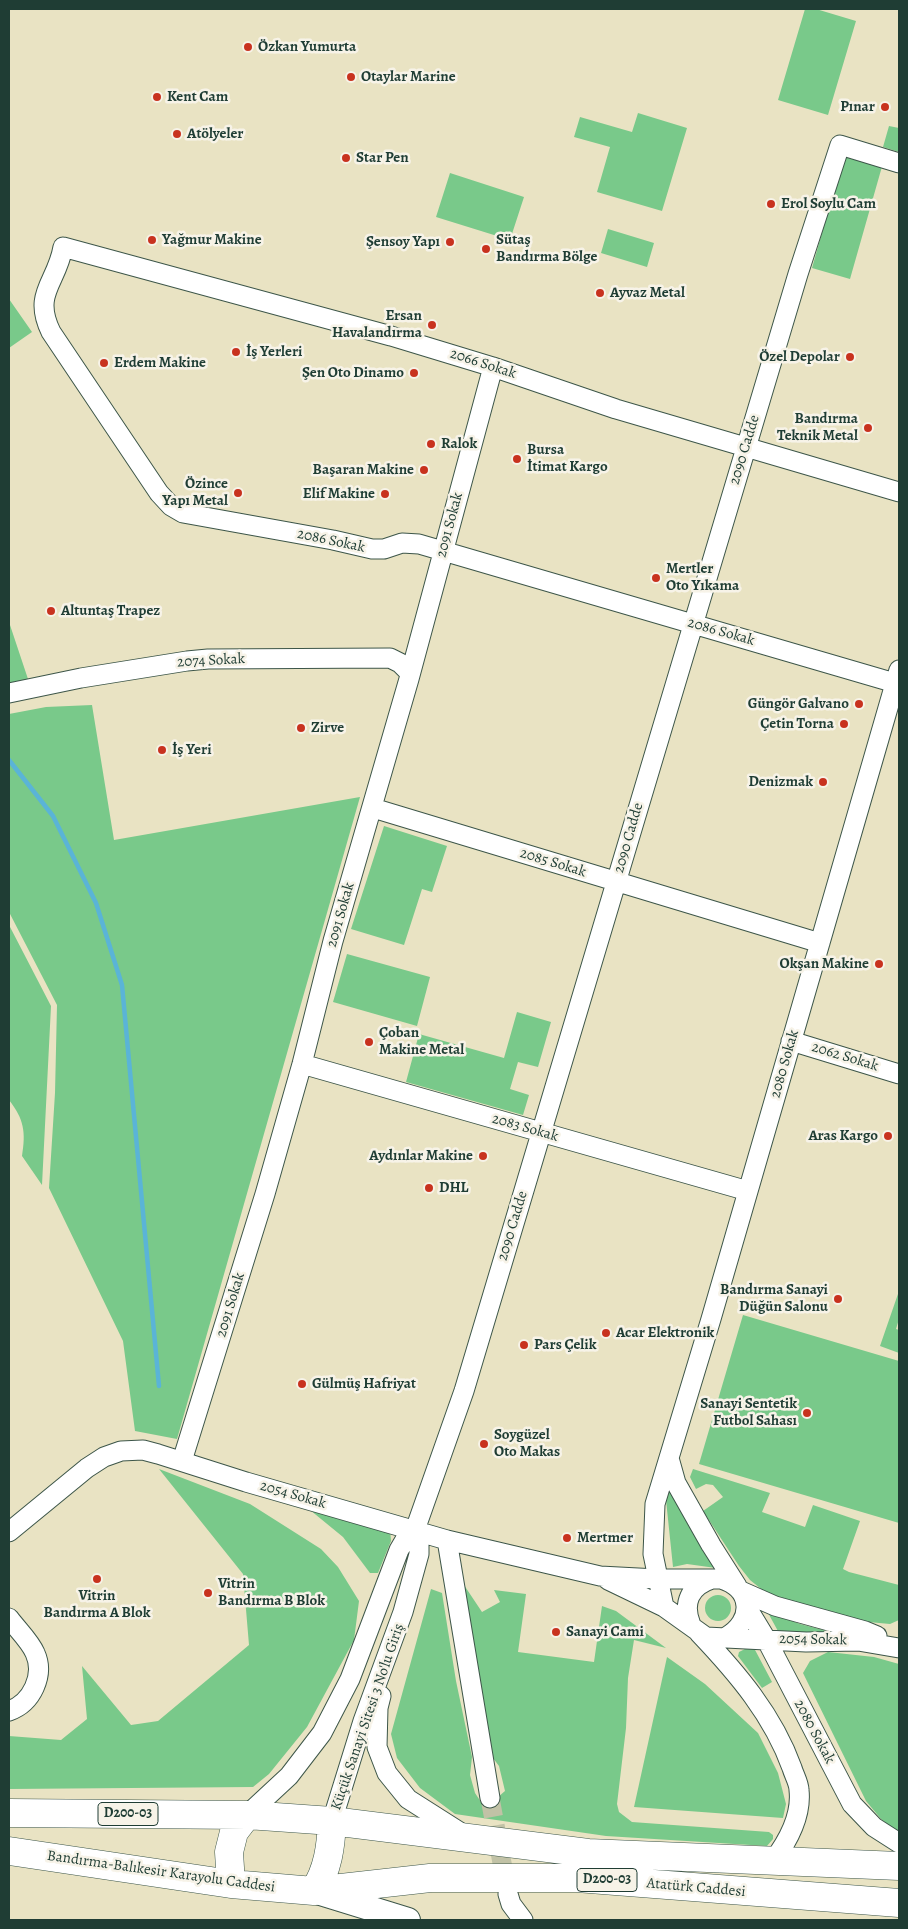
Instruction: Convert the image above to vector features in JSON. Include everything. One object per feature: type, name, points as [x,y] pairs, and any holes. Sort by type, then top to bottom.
[{"type":"highway","name":"D200-03","points":[[9,1813],[247,1815],[332,1821]]},
{"type":"highway","points":[[231,1884],[229,1852],[234,1832],[247,1815]]},
{"type":"highway","points":[[314,1891],[322,1878],[328,1862],[332,1821]]},
{"type":"highway","name":"Atatürk Caddesi","points":[[332,1821],[588,1852],[899,1866]]},
{"type":"highway","name":"Bandırma-Balıkesir Karayolu Caddesi","points":[[9,1851],[231,1884],[314,1891]]},
{"type":"highway","name":"Atatürk Caddesi","points":[[314,1891],[430,1878],[577,1878],[899,1903]]},
{"type":"main road","points":[[314,1891],[408,1920]]},
{"type":"street","name":"2090 Cadde","points":[[378,1608],[399,1550],[406,1538],[415,1530],[464,1391],[798,274],[840,145],[899,163]]},
{"type":"street","name":"2066 Sokak","points":[[63,247],[391,336],[493,367],[616,409],[899,492]]},
{"type":"street","name":"2086 Sokak","points":[[63,247],[59,263],[45,295],[44,310],[46,322],[154,485],[171,506],[190,515],[333,540],[372,549],[384,549],[394,545],[410,543],[419,544],[693,624],[897,676]]},
{"type":"street","name":"2091 Sokak","points":[[182,1461],[265,1194],[302,1064],[333,941],[373,808],[493,367]]},
{"type":"street","name":"2074 Sokak","points":[[9,693],[81,678],[187,660],[390,658],[400,663],[410,673]]},
{"type":"street","name":"2080 Sokak","points":[[664,1607],[653,1554],[655,1504],[897,676]]},
{"type":"street","name":"2085 Sokak","points":[[373,808],[820,943]]},
{"type":"street","name":"2062 Sokak","points":[[791,1041],[899,1074]]},
{"type":"street","name":"2083 Sokak","points":[[302,1064],[748,1191]]},
{"type":"street","name":"2054 Sokak","points":[[9,1532],[86,1468],[104,1457],[121,1451],[143,1450],[446,1540],[600,1576],[657,1579],[721,1578],[730,1582],[742,1595],[864,1631],[899,1646]]},
{"type":"street","name":"2080 Sokak","points":[[669,1458],[676,1483],[742,1595],[852,1804],[874,1828],[899,1843]]},
{"type":"street","name":"2090 Cadde","points":[[403,1612],[419,1554],[415,1530]]},
{"type":"street","points":[[446,1540],[490,1798]]},
{"type":"street","name":"2054 Sokak","points":[[600,1576],[664,1607],[706,1637],[806,1642],[858,1641],[899,1646]]},
{"type":"street","points":[[712,1579],[702,1582],[694,1588],[686,1606],[687,1616],[694,1628],[732,1668],[757,1699],[787,1755],[799,1790],[797,1816],[787,1843],[773,1860]]},
{"type":"street","points":[[726,1637],[735,1632],[745,1616],[742,1595]]},
{"type":"street","points":[[378,1608],[390,1616],[397,1616],[403,1612]]},
{"type":"street","name":"Küçük Sanayi Sitesi 3 No'lu Giriş","points":[[247,1815],[289,1776],[322,1733],[350,1679],[378,1608]]},
{"type":"street","name":"Küçük Sanayi Sitesi 3 No'lu Giriş","points":[[332,1821],[363,1721],[391,1650],[403,1612]]},
{"type":"street","points":[[9,1618],[35,1652],[38,1662],[35,1688],[26,1701],[9,1711]]},
{"type":"street","points":[[785,1676],[792,1651],[806,1642]]},
{"type":"street","points":[[391,1650],[378,1708],[377,1747],[387,1773],[408,1799],[468,1838]]},
{"type":"street","points":[[508,1894],[511,1904],[523,1920]]},
{"type":"green space","points":[[805,9],[816,9],[856,21],[828,115],[778,100]]},
{"type":"green space","points":[[638,113],[687,128],[662,211],[597,192],[610,147],[574,137],[580,117],[632,132]]},
{"type":"green space","points":[[889,126],[899,128],[899,152],[883,147]]},
{"type":"green space","points":[[845,152],[883,163],[850,279],[812,268]]},
{"type":"green space","points":[[450,173],[524,197],[510,240],[436,217]]},
{"type":"green space","points":[[608,229],[654,243],[647,267],[601,253]]},
{"type":"green space","points":[[9,299],[32,332],[9,348]]},
{"type":"green space","points":[[9,622],[28,679],[9,683]]},
{"type":"green space","points":[[92,705],[114,840],[360,797],[177,1439],[135,1431],[123,1341],[49,1188],[55,1093],[57,1005],[9,912],[9,714],[46,707]]},
{"type":"green space","points":[[384,826],[447,846],[432,892],[422,889],[404,945],[351,929]]},
{"type":"green space","points":[[9,925],[51,1006],[42,1185],[22,1156],[23,1126],[18,1113],[9,1100]]},
{"type":"green space","points":[[347,954],[430,977],[417,1026],[333,1002]]},
{"type":"green space","points":[[517,1012],[551,1022],[538,1067],[518,1062],[510,1089],[529,1095],[523,1115],[406,1082],[419,1034],[504,1058]]},
{"type":"green space","points":[[899,1291],[899,1319],[896,1329],[899,1330],[899,1353],[880,1346]]},
{"type":"green space","name":"Sanayi Sentetik Futbol Sahası","points":[[743,1315],[899,1361],[899,1523],[699,1464]]},
{"type":"green space","points":[[159,1469],[250,1504],[321,1549],[338,1567],[359,1601],[354,1640],[307,1727],[269,1774],[253,1787],[9,1789],[9,1736],[61,1740],[87,1719],[82,1666],[131,1725],[158,1721],[249,1645],[243,1574]]},
{"type":"green space","points":[[693,1469],[770,1493],[762,1512],[805,1527],[813,1505],[860,1521],[843,1569],[899,1585],[899,1620],[890,1624],[858,1621],[781,1600],[765,1592],[750,1580],[739,1566],[703,1511],[723,1497],[713,1485],[706,1484],[696,1489],[690,1477]]},
{"type":"green space","points":[[672,1485],[716,1568],[687,1564],[673,1567],[666,1500]]},
{"type":"green space","points":[[310,1510],[390,1529],[391,1541],[378,1573],[370,1573],[343,1537]]},
{"type":"green space","points":[[464,1585],[482,1612],[500,1602],[494,1590],[526,1594],[518,1652],[594,1662],[602,1606],[616,1611],[666,1648],[634,1640],[628,1678],[626,1728],[617,1804],[619,1812],[632,1822],[769,1832],[773,1835],[773,1839],[767,1846],[606,1836],[455,1814],[420,1788],[397,1758],[391,1734],[431,1589],[442,1593],[456,1681],[472,1757],[470,1775],[475,1793],[481,1802],[488,1802],[494,1800],[505,1791],[499,1766],[490,1754]]},
{"type":"green space","points":[[718,1595],[728,1598],[731,1608],[728,1618],[718,1621],[708,1618],[705,1608],[708,1598]]},
{"type":"green space","points":[[767,1611],[800,1624],[854,1638],[779,1633]]},
{"type":"green space","points":[[749,1647],[754,1648],[772,1682],[762,1688],[738,1656],[739,1652]]},
{"type":"green space","points":[[828,1652],[874,1657],[899,1664],[899,1833],[881,1819],[866,1801],[803,1673],[810,1661]]},
{"type":"green space","points":[[667,1657],[705,1684],[758,1733],[778,1773],[786,1804],[783,1818],[634,1807]]},
{"type":"waterway","points":[[9,760],[53,816],[96,903],[122,985],[159,1386]]},
{"type":"tunnel","points":[[490,1798],[507,1890]]},
{"type":"place","name":"Özkan Yumurta","points":[[248,47]]},
{"type":"place","name":"Otaylar Marine","points":[[351,77]]},
{"type":"place","name":"Kent Cam","points":[[157,97]]},
{"type":"place","name":"Pınar","points":[[885,107]]},
{"type":"place","name":"Atölyeler","points":[[177,134]]},
{"type":"place","name":"Star Pen","points":[[346,158]]},
{"type":"place","name":"Erol Soylu Cam","points":[[771,204]]},
{"type":"place","name":"Yağmur Makine","points":[[152,240]]},
{"type":"place","name":"Şensoy Yapı","points":[[450,242]]},
{"type":"place","name":"Sütaş Bandırma Bölge","points":[[486,249]]},
{"type":"place","name":"Ayvaz Metal","points":[[600,293]]},
{"type":"place","name":"Ersan Havalandırma","points":[[432,325]]},
{"type":"place","name":"İş Yerleri","points":[[236,352]]},
{"type":"place","name":"Özel Depolar","points":[[850,357]]},
{"type":"place","name":"Erdem Makine","points":[[104,363]]},
{"type":"place","name":"Şen Oto Dinamo","points":[[414,373]]},
{"type":"place","name":"Bandırma Teknik Metal","points":[[868,428]]},
{"type":"place","name":"Ralok","points":[[431,444]]},
{"type":"place","name":"Bursa İtimat Kargo","points":[[517,459]]},
{"type":"place","name":"Başaran Makine","points":[[424,470]]},
{"type":"place","name":"Özince Yapı Metal","points":[[238,493]]},
{"type":"place","name":"Elif Makine","points":[[385,494]]},
{"type":"place","name":"Mertler Oto Yıkama","points":[[656,578]]},
{"type":"place","name":"Altuntaş Trapez","points":[[51,611]]},
{"type":"place","name":"Güngör Galvano","points":[[859,704]]},
{"type":"place","name":"Çetin Torna","points":[[844,724]]},
{"type":"place","name":"Zirve","points":[[301,728]]},
{"type":"place","name":"İş Yeri","points":[[162,750]]},
{"type":"place","name":"Denizmak","points":[[823,782]]},
{"type":"place","name":"Okşan Makine","points":[[879,964]]},
{"type":"place","name":"Çoban Makine Metal","points":[[369,1042]]},
{"type":"place","name":"Aras Kargo","points":[[888,1136]]},
{"type":"place","name":"Aydınlar Makine","points":[[483,1156]]},
{"type":"place","name":"DHL","points":[[429,1188]]},
{"type":"place","name":"Bandırma Sanayi Düğün Salonu","points":[[838,1299]]},
{"type":"place","name":"Acar Elektronik","points":[[606,1333]]},
{"type":"place","name":"Pars Çelik","points":[[524,1345]]},
{"type":"place","name":"Gülmüş Hafriyat","points":[[302,1384]]},
{"type":"place","name":"Sanayi Sentetik Futbol Sahası","points":[[807,1413]]},
{"type":"place","name":"Soygüzel Oto Makas","points":[[484,1444]]},
{"type":"place","name":"Mertmer","points":[[567,1538]]},
{"type":"place","name":"Vitrin Bandırma A Blok","points":[[97,1579]]},
{"type":"place","name":"Vitrin Bandırma B Blok","points":[[208,1593]]},
{"type":"place","name":"Sanayi Cami","points":[[556,1632]]}]
